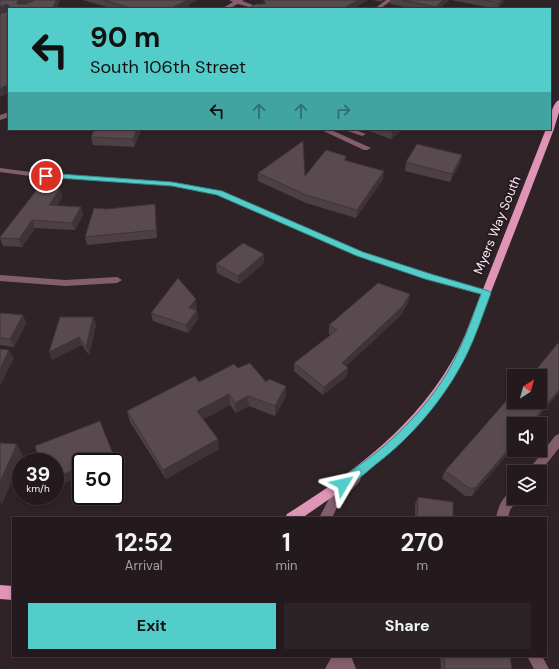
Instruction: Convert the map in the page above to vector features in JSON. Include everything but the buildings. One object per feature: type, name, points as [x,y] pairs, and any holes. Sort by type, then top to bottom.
[{"type":"main road","name":"Myers Way South","points":[[551,125],[559,102]]},
{"type":"main road","name":"Myers Way South","points":[[293,517],[318,502],[387,450],[410,427],[446,382],[462,355],[549,130]]},
{"type":"main road","points":[[0,592],[12,593]]},
{"type":"street","points":[[232,0],[240,1],[258,8]]},
{"type":"street","points":[[378,8],[389,0]]},
{"type":"street","points":[[226,8],[240,1]]},
{"type":"street","points":[[325,130],[367,148]]},
{"type":"street","points":[[349,130],[362,134]]},
{"type":"street","points":[[0,170],[30,174],[172,184],[219,193],[360,254],[486,293]]},
{"type":"street","points":[[0,278],[71,283],[117,280]]},
{"type":"street","points":[[539,465],[559,439]]},
{"type":"street","points":[[326,517],[335,499],[368,465]]},
{"type":"street","points":[[502,517],[504,508],[507,504]]},
{"type":"street","points":[[332,669],[341,657]]},
{"type":"street","points":[[343,657],[349,669]]},
{"type":"street","points":[[535,657],[542,669]]},
{"type":"route","points":[[46,176],[172,184],[219,193],[236,199],[360,254],[394,266],[486,293],[462,355],[433,400],[410,427],[387,450],[343,484]]}]
